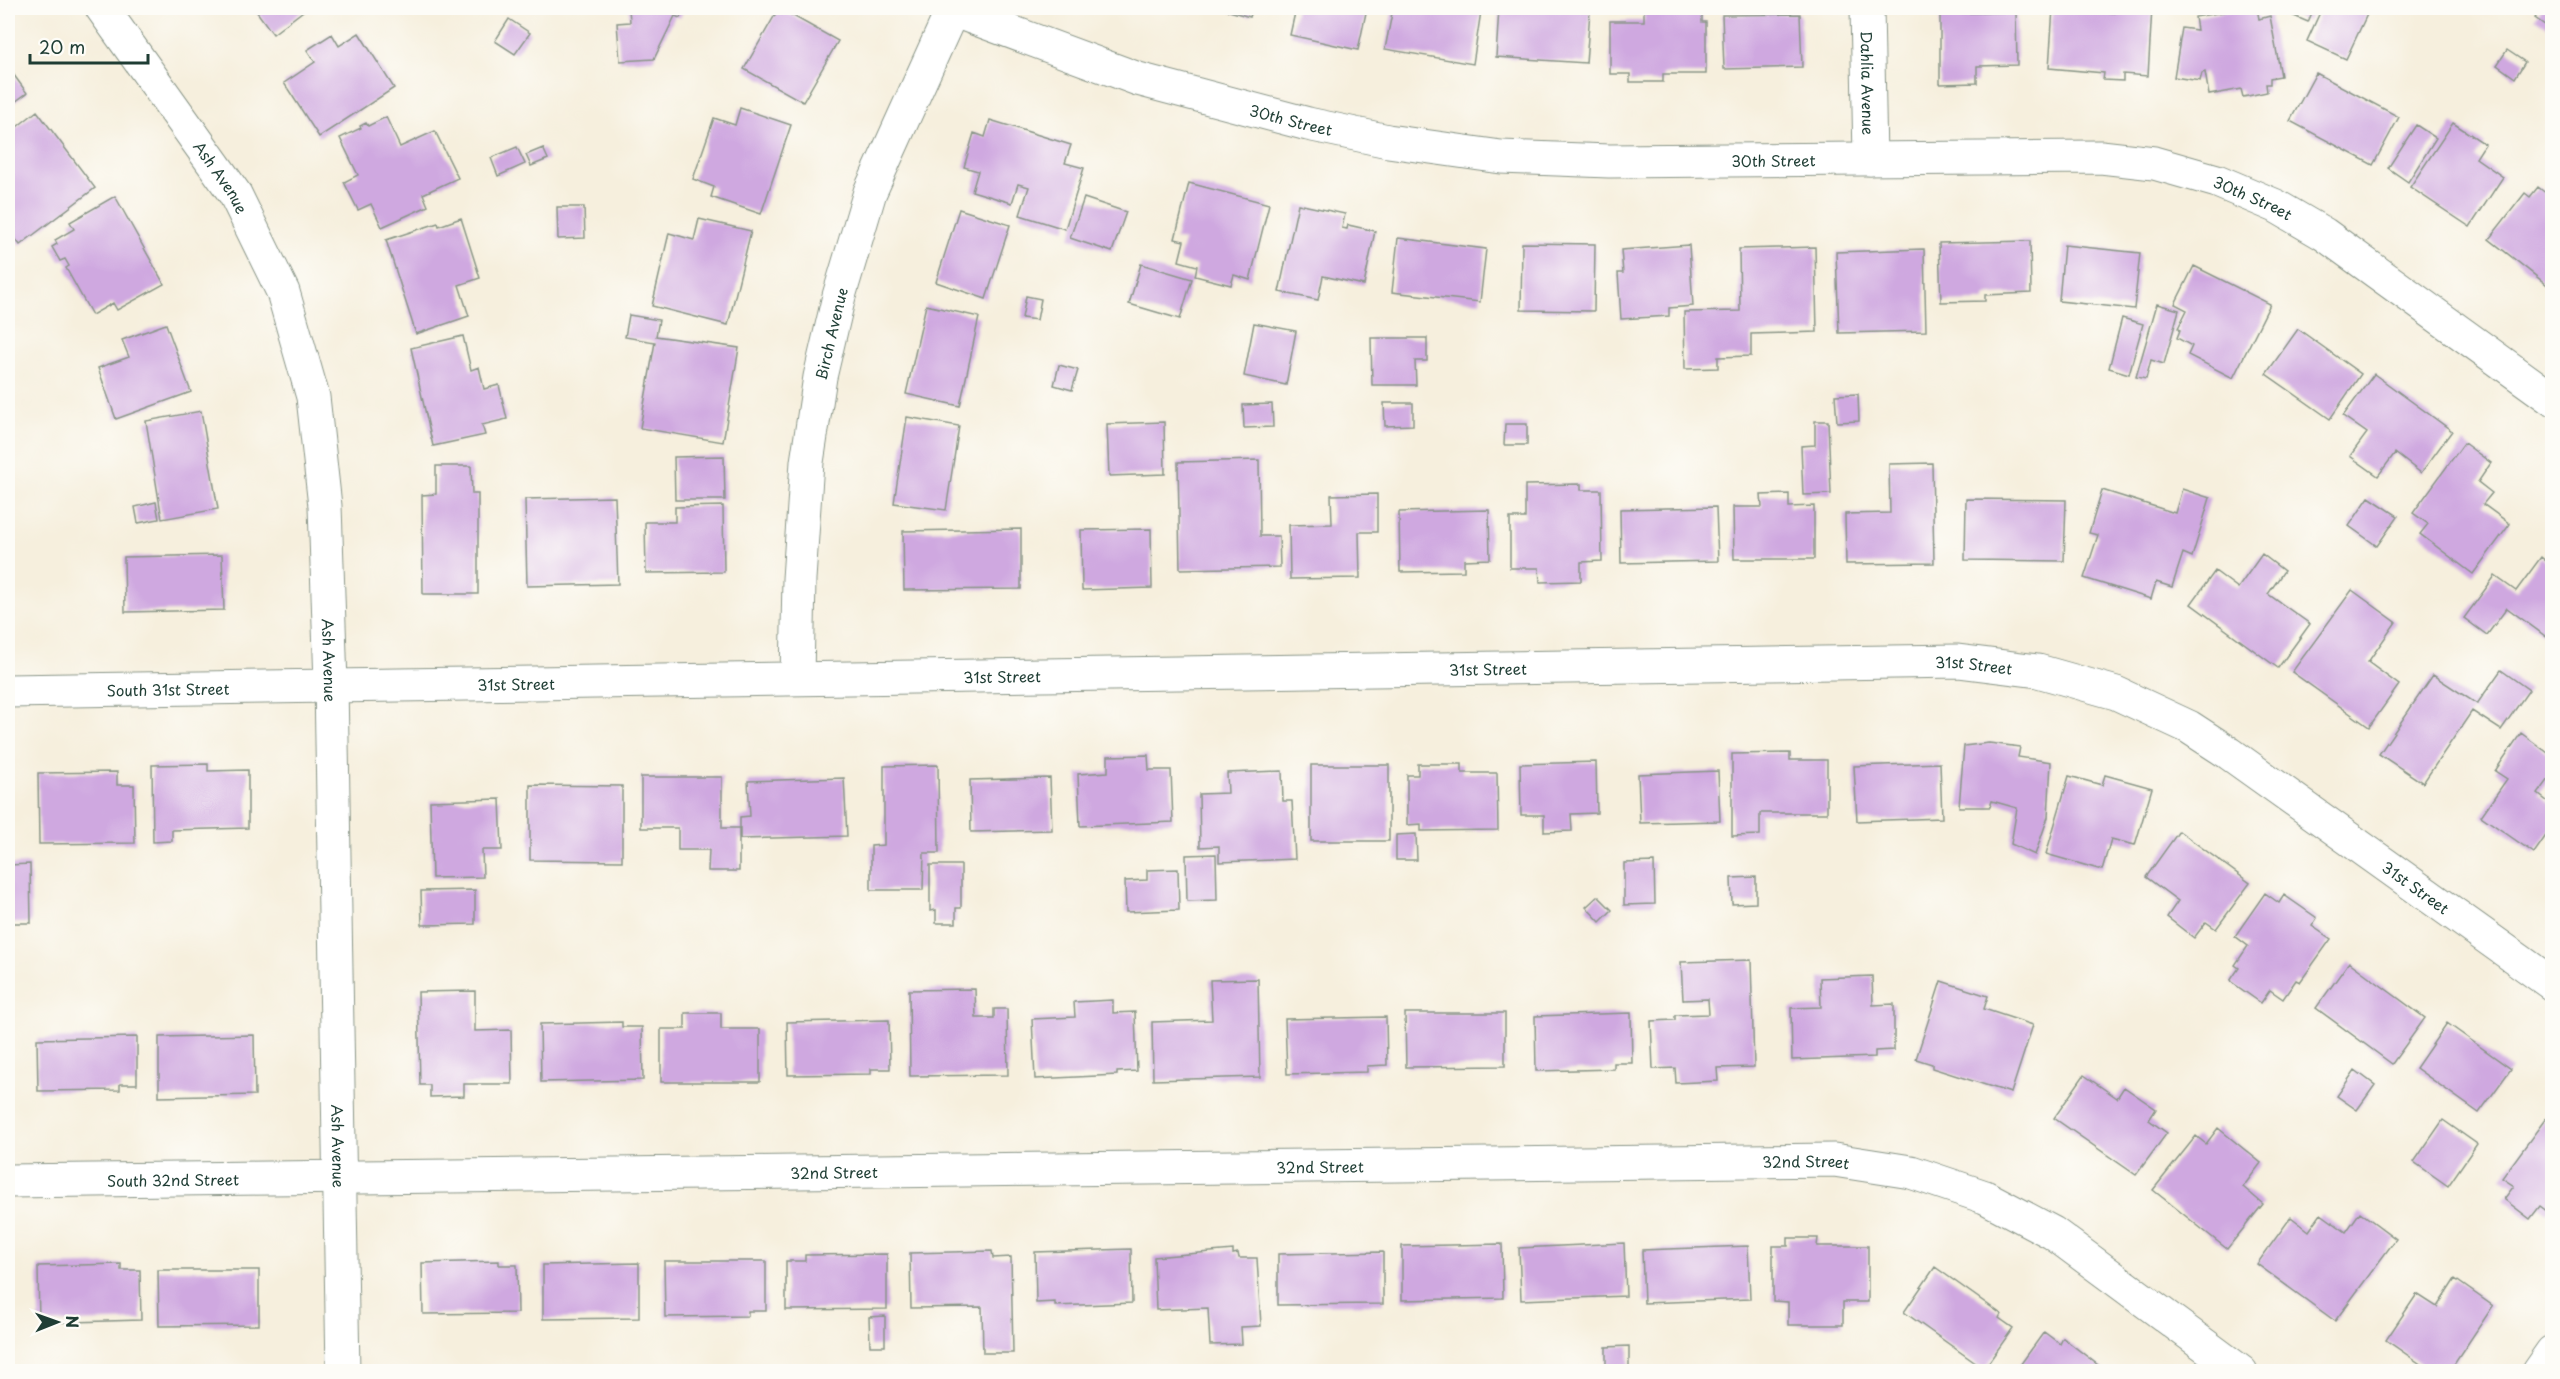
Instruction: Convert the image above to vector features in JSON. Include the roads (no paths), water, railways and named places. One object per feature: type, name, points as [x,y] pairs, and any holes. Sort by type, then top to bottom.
[{"type":"street","name":"Ash Avenue","points":[[102,8],[235,194],[283,292],[313,397],[325,506],[331,684],[343,1371]]},
{"type":"street","name":"Dahlia Avenue","points":[[1867,8],[1870,159]]},
{"type":"street","name":"30th Street","points":[[949,9],[1138,79],[1308,124],[1388,141],[1500,157],[1609,161],[2101,157],[2154,163],[2217,181],[2276,206],[2324,234],[2553,399]]},
{"type":"street","name":"Birch Avenue","points":[[796,677],[799,579],[807,462],[825,354],[839,296],[870,192],[949,9]]},
{"type":"street","name":"31st Street","points":[[331,684],[1958,661],[2038,671],[2116,693],[2189,728],[2229,753],[2553,984]]},
{"type":"street","name":"South 31st Street","points":[[8,691],[331,684]]},
{"type":"street","name":"32nd Street","points":[[339,1176],[1834,1160],[1911,1172],[1985,1197],[2053,1233],[2241,1371]]},
{"type":"street","name":"South 32nd Street","points":[[8,1181],[339,1176]]},
{"type":"street","points":[[2538,1371],[2553,1352]]}]
